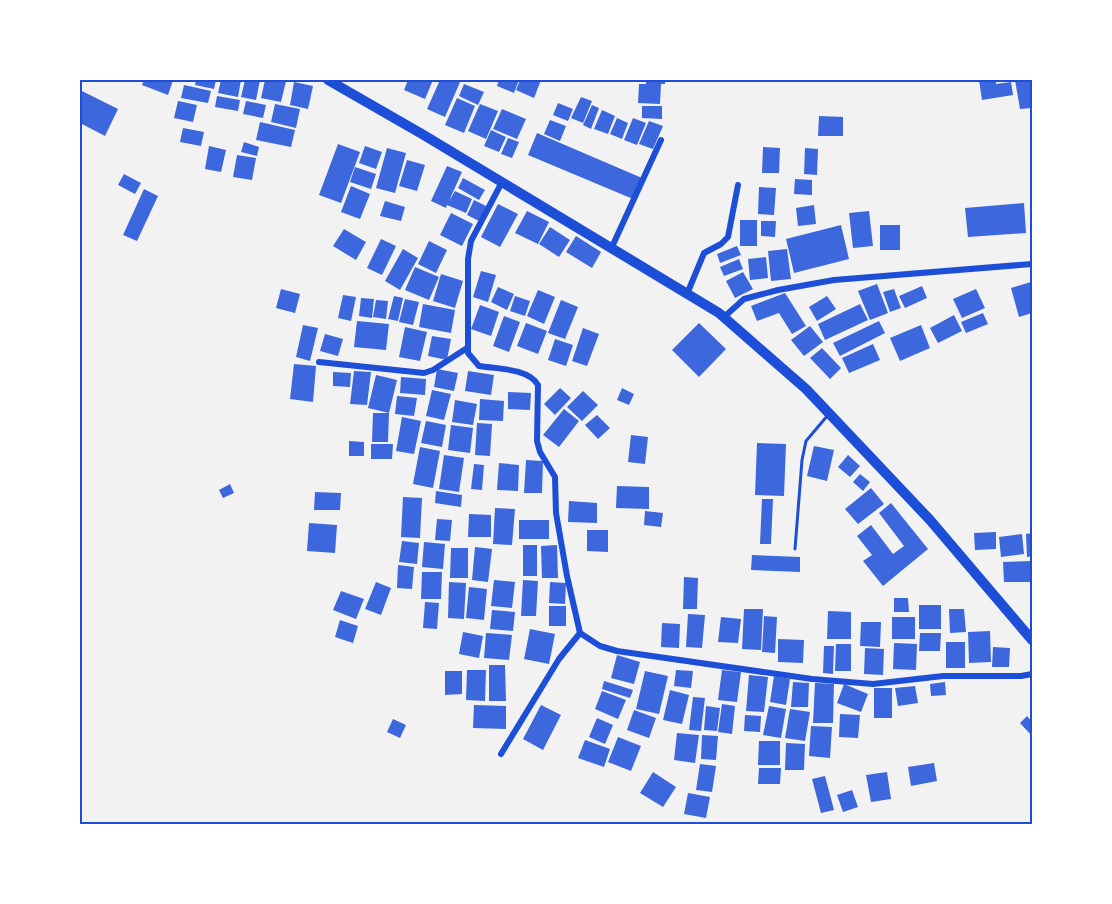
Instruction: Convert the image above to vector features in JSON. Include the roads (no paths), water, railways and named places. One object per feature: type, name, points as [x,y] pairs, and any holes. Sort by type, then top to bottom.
[{"type":"main road","points":[[328,80],[502,182],[724,317],[806,389],[829,413],[930,520],[1032,640]]},
{"type":"street","points":[[611,249],[661,140]]},
{"type":"street","points":[[502,182],[471,241],[466,276],[467,348],[468,353],[479,366],[527,374],[535,379],[538,385],[537,441],[540,452],[555,477],[556,513],[580,633],[600,646],[617,651],[812,679],[873,684],[943,676],[1032,674]]},
{"type":"street","points":[[687,294],[704,254],[728,237],[738,185]]},
{"type":"street","points":[[724,317],[744,299],[834,280],[1032,264]]},
{"type":"street","points":[[319,362],[424,373],[433,370],[467,348]]},
{"type":"street","points":[[501,754],[559,659],[580,633]]},
{"type":"lane","points":[[795,549],[802,460],[806,441],[829,413]]}]
